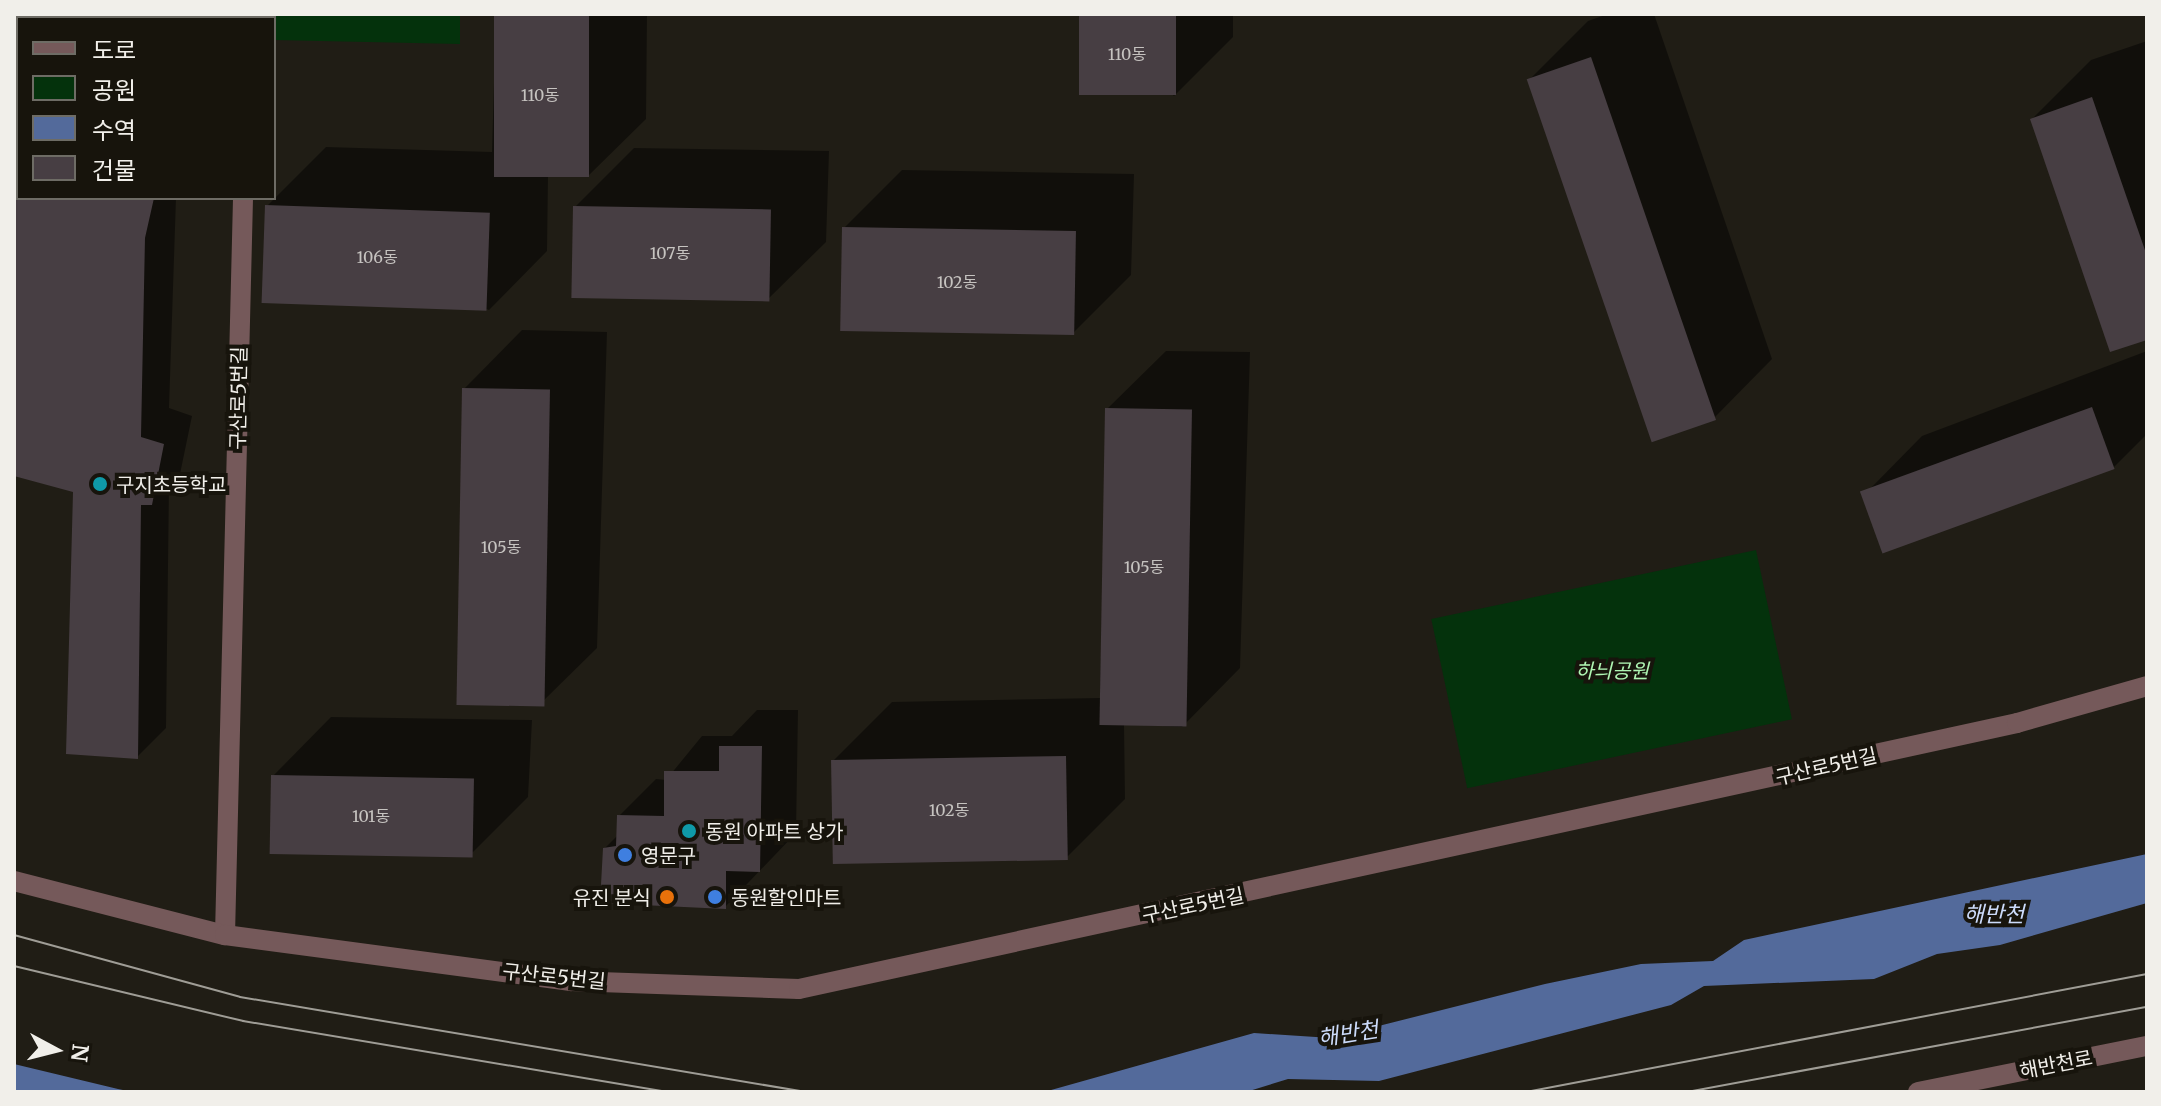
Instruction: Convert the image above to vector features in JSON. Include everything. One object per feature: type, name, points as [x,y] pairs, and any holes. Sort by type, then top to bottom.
[{"type":"street","name":"구산로5번길","points":[[225,935],[243,200]]},
{"type":"street","name":"구산로5번길","points":[[14,881],[225,935],[571,981],[799,989],[2017,723],[2147,686]]},
{"type":"street","name":"해반천로","points":[[1918,1092],[2147,1046]]},
{"type":"green space","points":[[249,14],[460,14],[460,44],[276,40],[276,16]]},
{"type":"green space","name":"하늬공원","points":[[1756,550],[1792,719],[1467,788],[1431,619]]},
{"type":"water","name":"해반천","points":[[2147,854],[2147,903],[2000,945],[1937,954],[1874,979],[1704,986],[1671,1005],[1379,1081],[1288,1079],[1246,1092],[1044,1092],[1254,1033],[1331,1038],[1545,984],[1641,964],[1713,961],[1744,940]]},
{"type":"water","points":[[14,1064],[118,1089],[133,1092],[14,1092]]},
{"type":"building","points":[[494,14],[589,14],[589,177],[494,177]]},
{"type":"building","points":[[1079,14],[1176,14],[1176,95],[1079,95]]},
{"type":"building","points":[[1591,57],[1716,420],[1652,442],[1527,79]]},
{"type":"building","points":[[2092,97],[2147,256],[2147,340],[2110,352],[2030,119]]},
{"type":"building","name":"구지초등학교","points":[[14,198],[154,200],[145,238],[141,437],[164,444],[152,505],[141,505],[138,759],[66,754],[73,492],[14,476]]},
{"type":"building","points":[[265,205],[490,213],[486,311],[262,303]]},
{"type":"building","points":[[573,206],[771,209],[769,301],[571,298]]},
{"type":"building","points":[[842,227],[1076,231],[1074,335],[840,331]]},
{"type":"building","points":[[462,388],[550,390],[544,706],[456,705]]},
{"type":"building","points":[[2092,407],[2115,469],[1882,553],[1860,491]]},
{"type":"building","points":[[1105,408],[1192,410],[1186,726],[1099,725]]},
{"type":"building","name":"동원 아파트 상가","points":[[719,746],[762,746],[760,872],[726,871],[726,909],[600,903],[603,848],[616,846],[617,815],[664,816],[664,771],[719,771]]},
{"type":"building","points":[[1066,756],[1068,860],[833,864],[831,760]]},
{"type":"building","points":[[271,775],[474,779],[473,858],[270,854]]},
{"type":"tram line","points":[[14,935],[240,997],[806,1092]]},
{"type":"tram line","points":[[14,966],[243,1021],[666,1092]]},
{"type":"tram line","points":[[1526,1092],[2147,974]]},
{"type":"tram line","points":[[1687,1092],[2147,1007]]},
{"type":"place","name":"구지초등학교","points":[[100,484]]},
{"type":"place","name":"동원 아파트 상가","points":[[689,831]]},
{"type":"place","name":"영문구","points":[[625,855]]},
{"type":"place","name":"유진 분식","points":[[667,897]]},
{"type":"place","name":"동원할인마트","points":[[715,897]]}]
